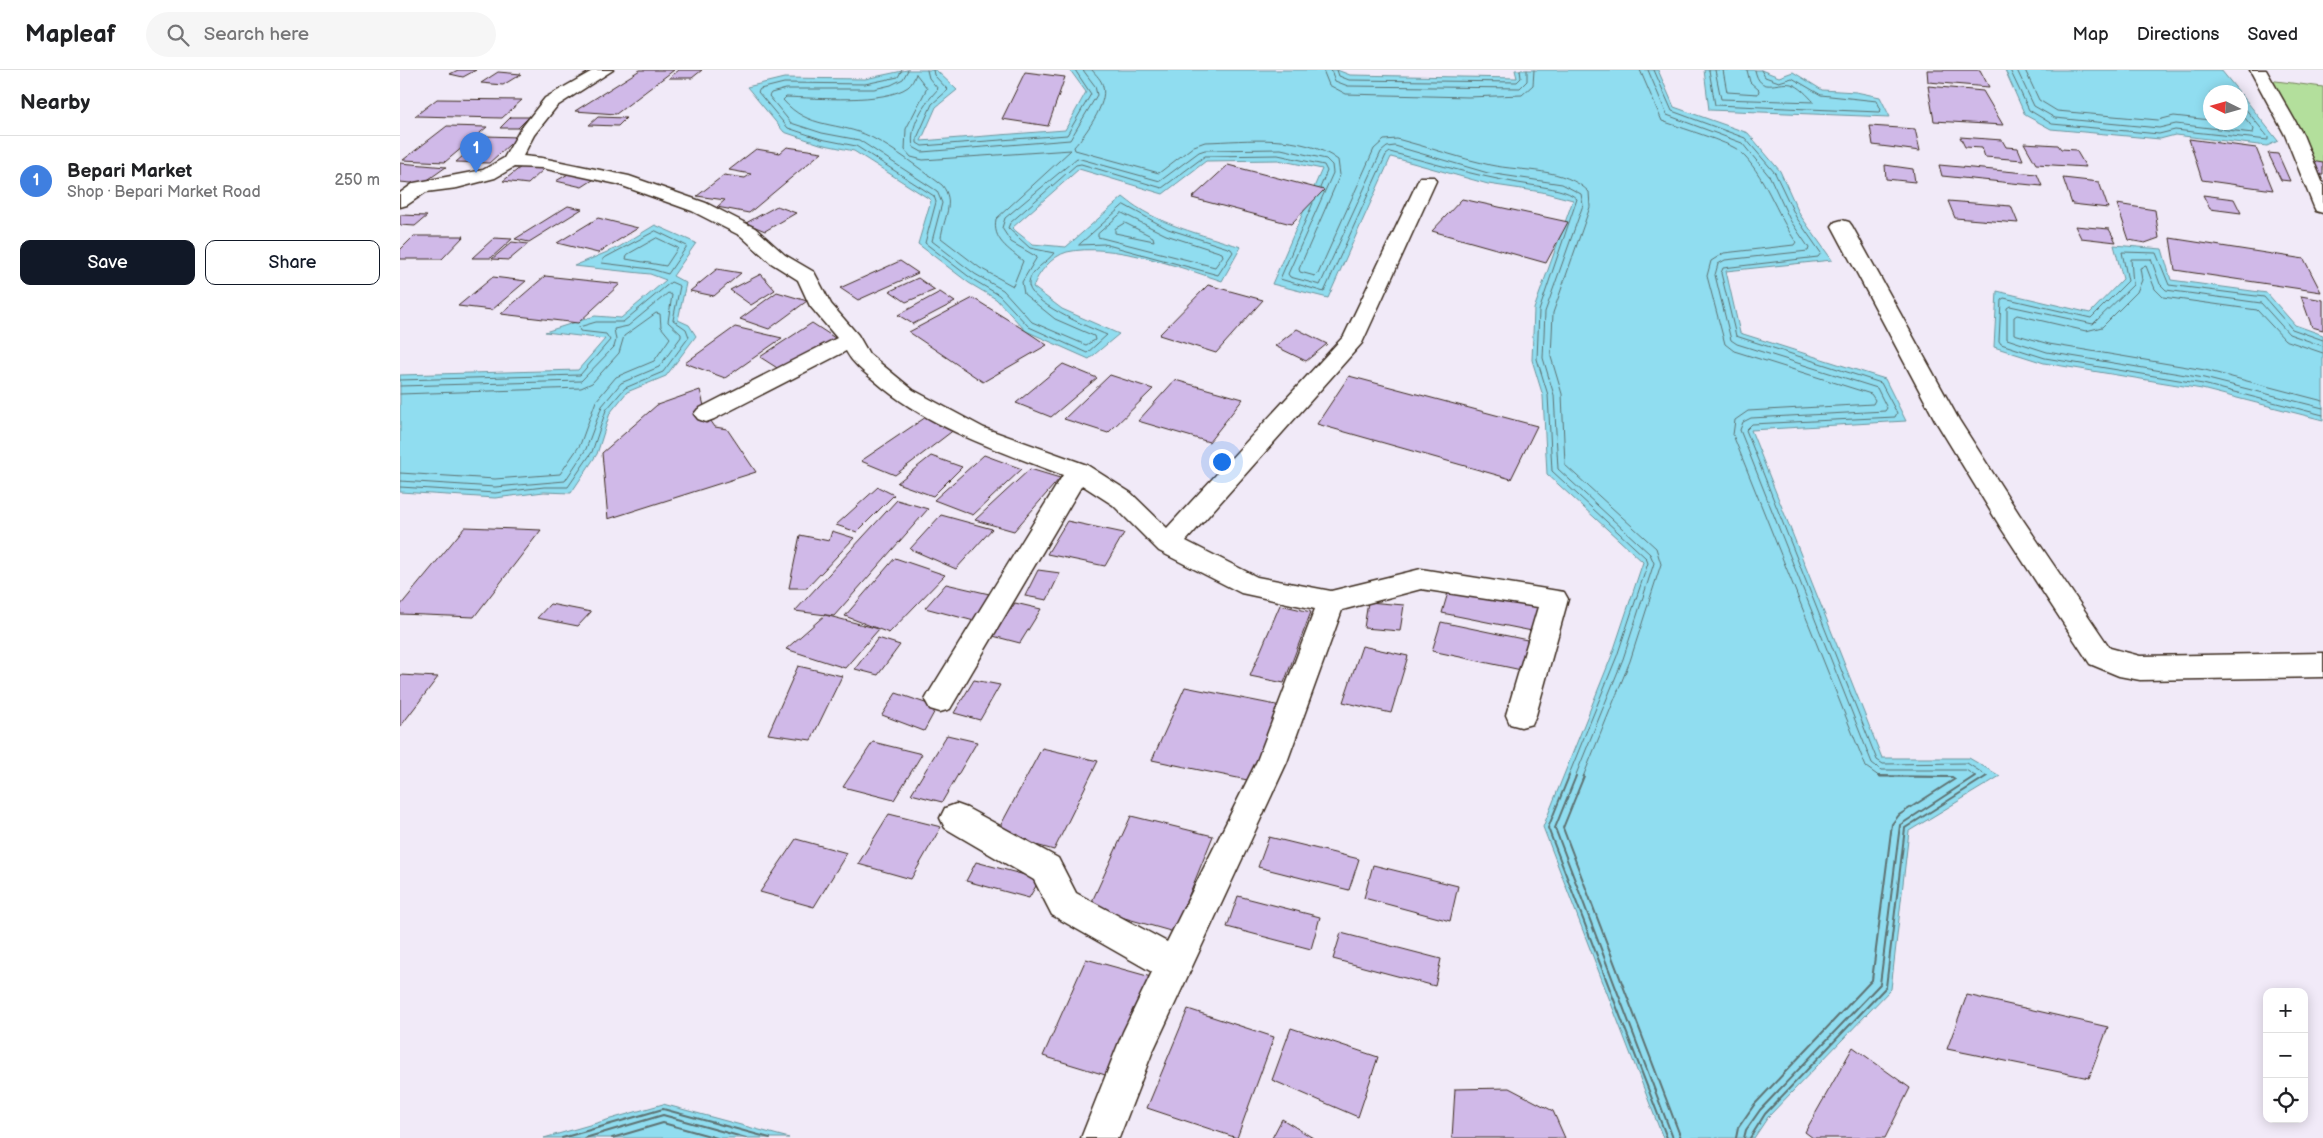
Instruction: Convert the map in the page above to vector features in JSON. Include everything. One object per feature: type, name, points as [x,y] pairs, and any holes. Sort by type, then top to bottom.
[{"type":"street","points":[[400,200],[421,187],[457,182],[489,174],[510,161],[526,134],[551,102],[592,75],[605,70]]},
{"type":"street","points":[[2258,70],[2267,82],[2294,135],[2323,207]]},
{"type":"street","points":[[510,161],[542,163],[622,180],[699,207],[748,232],[778,259],[807,276],[822,306],[850,340],[861,358],[905,395],[976,434],[1078,470],[1122,500],[1168,544],[1251,586],[1331,602],[1421,579],[1554,599],[1521,715]]},
{"type":"street","points":[[1168,544],[1354,338],[1427,181]]},
{"type":"street","points":[[1842,226],[1948,420],[2010,521],[2100,656],[2119,664],[2140,668],[2323,664]]},
{"type":"street","points":[[706,414],[850,340]]},
{"type":"street","points":[[940,700],[1078,470]]},
{"type":"street","points":[[1100,1138],[1136,1045],[1272,762],[1331,602]]},
{"type":"street","points":[[956,818],[1046,868],[1064,904],[1174,966]]},
{"type":"green space","points":[[2268,80],[2323,87],[2323,171],[2312,169]]},
{"type":"water","points":[[907,70],[936,70],[957,90],[936,107],[921,141],[1065,130],[1086,92],[1070,70],[1337,70],[1350,75],[1517,78],[1515,70],[1658,70],[1674,107],[1748,133],[1780,171],[1800,215],[1832,260],[1726,271],[1740,333],[1885,379],[1906,421],[1751,430],[1882,758],[1969,758],[2000,776],[1909,831],[1891,989],[1768,1117],[1754,1138],[1663,1138],[1543,827],[1612,655],[1643,562],[1547,474],[1543,396],[1532,360],[1534,309],[1573,200],[1542,192],[1488,184],[1391,157],[1328,298],[1272,284],[1322,169],[1278,160],[1206,161],[1163,194],[1079,169],[1012,228],[1032,244],[1066,247],[1123,197],[1136,207],[1165,222],[1241,247],[1222,281],[1145,257],[1124,253],[1084,250],[1067,252],[1056,257],[1038,276],[1033,287],[1062,309],[1119,334],[1089,359],[1026,331],[996,299],[969,283],[918,244],[931,200],[854,151],[820,144],[784,132],[747,87],[784,78],[865,79]]},
{"type":"water","points":[[1704,70],[1761,70],[1779,77],[1793,72],[1822,90],[1856,92],[1880,97],[1890,117],[1709,110]]},
{"type":"water","points":[[2005,70],[2221,70],[2233,85],[2203,85],[2203,130],[2248,130],[2248,103],[2278,141],[2267,146],[2175,135],[2160,139],[2051,129],[2025,115]]},
{"type":"water","points":[[655,225],[696,243],[673,276],[686,283],[678,320],[689,325],[696,336],[666,376],[627,392],[610,413],[597,454],[571,493],[544,492],[495,498],[400,492],[400,375],[578,370],[605,339],[545,332],[595,316],[621,318],[666,280],[650,274],[574,266],[619,247]]},
{"type":"water","points":[[2114,245],[2162,249],[2171,280],[2267,293],[2295,325],[2323,335],[2323,420],[2202,389],[2044,363],[1994,347],[1997,291],[2090,313],[2123,279]]},
{"type":"water","points":[[663,1104],[789,1138],[544,1138]]},
{"type":"building","points":[[458,70],[476,70],[463,77],[450,74]]},
{"type":"building","points":[[640,70],[674,70],[616,114],[575,111]]},
{"type":"building","points":[[679,70],[702,70],[692,78],[669,78]]},
{"type":"building","points":[[1927,70],[1980,70],[1989,87],[1928,82]]},
{"type":"building","points":[[498,72],[521,74],[503,85],[481,83]]},
{"type":"building","points":[[1025,72],[1065,77],[1048,126],[1002,119]]},
{"type":"building","points":[[1928,86],[1983,91],[2003,125],[1934,121]]},
{"type":"building","points":[[437,99],[522,100],[502,118],[415,116]]},
{"type":"building","points":[[511,117],[529,117],[518,128],[500,128]]},
{"type":"building","points":[[598,117],[626,118],[618,126],[589,125]]},
{"type":"building","points":[[447,126],[487,127],[445,162],[403,160]]},
{"type":"building","points":[[1870,126],[1915,129],[1920,151],[1873,145]]},
{"type":"building","points":[[486,136],[518,137],[489,163],[456,162]]},
{"type":"building","points":[[1960,137],[2002,140],[2006,147],[2018,148],[2023,160],[1985,157],[1982,148],[1965,147]]},
{"type":"building","points":[[2189,139],[2256,148],[2273,190],[2202,180]]},
{"type":"building","points":[[2024,143],[2058,145],[2061,149],[2076,150],[2086,167],[2036,164]]},
{"type":"building","points":[[787,147],[822,152],[749,213],[717,207],[725,200],[697,196],[724,175],[745,178],[751,174],[729,170],[756,149],[780,153]]},
{"type":"building","points":[[2268,153],[2278,154],[2290,181],[2281,180]]},
{"type":"building","points":[[2311,161],[2323,163],[2323,175],[2319,175]]},
{"type":"building","points":[[400,163],[446,167],[422,184],[400,182]]},
{"type":"building","points":[[1228,165],[1324,190],[1291,224],[1192,198]]},
{"type":"building","points":[[1885,165],[1913,169],[1915,182],[1886,179]]},
{"type":"building","points":[[1939,165],[2037,174],[2042,186],[1942,176]]},
{"type":"building","points":[[521,167],[545,168],[528,184],[503,181]]},
{"type":"building","points":[[570,173],[596,178],[582,187],[556,181]]},
{"type":"building","points":[[2063,178],[2099,182],[2108,208],[2072,204]]},
{"type":"building","points":[[2203,195],[2234,199],[2241,213],[2210,209]]},
{"type":"building","points":[[1462,199],[1568,222],[1546,263],[1432,231]]},
{"type":"building","points":[[1948,201],[2011,206],[2018,223],[1955,218]]},
{"type":"building","points":[[2117,204],[2155,210],[2159,238],[2145,243],[2129,240]]},
{"type":"building","points":[[568,206],[582,209],[529,242],[515,239]]},
{"type":"building","points":[[777,206],[796,213],[765,231],[746,223]]},
{"type":"building","points":[[400,215],[427,216],[415,226],[400,225]]},
{"type":"building","points":[[598,218],[638,228],[598,253],[557,243]]},
{"type":"building","points":[[2075,226],[2109,229],[2116,242],[2081,238]]},
{"type":"building","points":[[414,236],[464,236],[442,259],[400,259],[400,250]]},
{"type":"building","points":[[494,238],[512,239],[491,258],[472,258]]},
{"type":"building","points":[[2170,238],[2304,259],[2321,292],[2175,270]]},
{"type":"building","points":[[512,242],[528,244],[509,260],[492,259]]},
{"type":"building","points":[[900,261],[918,273],[858,300],[840,288]]},
{"type":"building","points":[[717,269],[741,273],[714,296],[690,291]]},
{"type":"building","points":[[761,274],[775,290],[751,305],[730,290]]},
{"type":"building","points":[[545,276],[620,284],[578,323],[501,314]]},
{"type":"building","points":[[493,277],[526,281],[492,310],[458,306]]},
{"type":"building","points":[[918,278],[935,290],[906,302],[890,291]]},
{"type":"building","points":[[1208,285],[1263,300],[1216,353],[1159,335]]},
{"type":"building","points":[[777,292],[807,301],[769,329],[740,319]]},
{"type":"building","points":[[940,292],[955,302],[913,324],[898,315]]},
{"type":"building","points":[[2301,296],[2323,300],[2323,330],[2312,327]]},
{"type":"building","points":[[973,298],[1047,345],[983,382],[909,332]]},
{"type":"building","points":[[812,323],[838,340],[782,371],[760,357]]},
{"type":"building","points":[[735,327],[782,338],[725,378],[685,363]]},
{"type":"building","points":[[1297,329],[1327,344],[1306,361],[1275,346]]},
{"type":"building","points":[[1063,364],[1097,378],[1051,417],[1016,403]]},
{"type":"building","points":[[1110,375],[1153,389],[1108,433],[1064,419]]},
{"type":"building","points":[[1349,376],[1537,426],[1511,479],[1317,424]]},
{"type":"building","points":[[1175,380],[1243,399],[1209,442],[1138,421]]},
{"type":"building","points":[[700,390],[706,414],[715,427],[727,429],[756,472],[608,519],[602,453],[657,405]]},
{"type":"building","points":[[929,415],[955,429],[895,475],[861,461]]},
{"type":"building","points":[[984,455],[1022,469],[973,515],[934,500]]},
{"type":"building","points":[[931,456],[962,467],[933,496],[897,483]]},
{"type":"building","points":[[1030,469],[1060,478],[1014,531],[975,520]]},
{"type":"building","points":[[878,487],[894,495],[857,532],[836,525]]},
{"type":"building","points":[[897,500],[928,509],[834,616],[795,611]]},
{"type":"building","points":[[941,515],[992,529],[956,569],[910,549]]},
{"type":"building","points":[[1067,521],[1124,533],[1105,566],[1047,554]]},
{"type":"building","points":[[465,527],[541,530],[474,617],[400,614],[400,606]]},
{"type":"building","points":[[832,531],[854,538],[807,588],[789,588],[800,535],[829,541]]},
{"type":"building","points":[[895,558],[945,575],[889,633],[845,616]]},
{"type":"building","points":[[1038,570],[1060,573],[1047,600],[1025,596]]},
{"type":"building","points":[[946,584],[998,596],[978,622],[925,608]]},
{"type":"building","points":[[1449,589],[1542,608],[1537,632],[1442,613]]},
{"type":"building","points":[[1368,602],[1404,605],[1400,631],[1364,628]]},
{"type":"building","points":[[1015,603],[1041,609],[1020,643],[993,636]]},
{"type":"building","points":[[550,604],[591,612],[578,626],[537,618]]},
{"type":"building","points":[[1280,605],[1311,612],[1284,683],[1250,676]]},
{"type":"building","points":[[825,615],[879,629],[845,668],[786,649]]},
{"type":"building","points":[[1441,622],[1532,641],[1526,671],[1432,651]]},
{"type":"building","points":[[878,638],[900,645],[878,675],[855,669]]},
{"type":"building","points":[[1362,646],[1408,656],[1391,713],[1343,702]]},
{"type":"building","points":[[798,666],[842,676],[811,740],[768,734]]},
{"type":"building","points":[[400,675],[438,677],[400,727]]},
{"type":"building","points":[[974,680],[1000,685],[980,720],[954,713]]},
{"type":"building","points":[[1185,687],[1281,706],[1252,781],[1152,760]]},
{"type":"building","points":[[896,693],[937,707],[924,731],[882,715]]},
{"type":"building","points":[[947,735],[977,742],[942,802],[911,794]]},
{"type":"building","points":[[873,742],[922,754],[894,800],[843,787]]},
{"type":"building","points":[[1042,748],[1098,761],[1054,850],[996,834]]},
{"type":"building","points":[[889,814],[941,827],[911,879],[858,864]]},
{"type":"building","points":[[1131,816],[1213,836],[1174,932],[1089,908]]},
{"type":"building","points":[[1269,837],[1359,859],[1349,890],[1258,867]]},
{"type":"building","points":[[796,839],[847,853],[814,907],[760,892]]},
{"type":"building","points":[[976,862],[1040,879],[1029,898],[966,881]]},
{"type":"building","points":[[1373,865],[1458,886],[1450,921],[1364,898]]},
{"type":"building","points":[[1238,896],[1320,917],[1311,949],[1227,927]]},
{"type":"building","points":[[1341,933],[1441,959],[1435,986],[1333,959]]},
{"type":"building","points":[[1086,959],[1151,977],[1112,1077],[1043,1056]]},
{"type":"building","points":[[1967,995],[2108,1027],[2089,1078],[1947,1049]]},
{"type":"building","points":[[1188,1009],[1274,1037],[1237,1138],[1147,1108]]},
{"type":"building","points":[[1291,1028],[1378,1057],[1358,1117],[1272,1080]]},
{"type":"building","points":[[1853,1047],[1910,1088],[1885,1138],[1813,1138],[1805,1132]]},
{"type":"building","points":[[1509,1088],[1553,1111],[1565,1138],[1452,1138],[1455,1089]]},
{"type":"building","points":[[1282,1119],[1313,1138],[1272,1138]]},
{"type":"place","name":"Bepari Market","points":[[476,173]]}]
